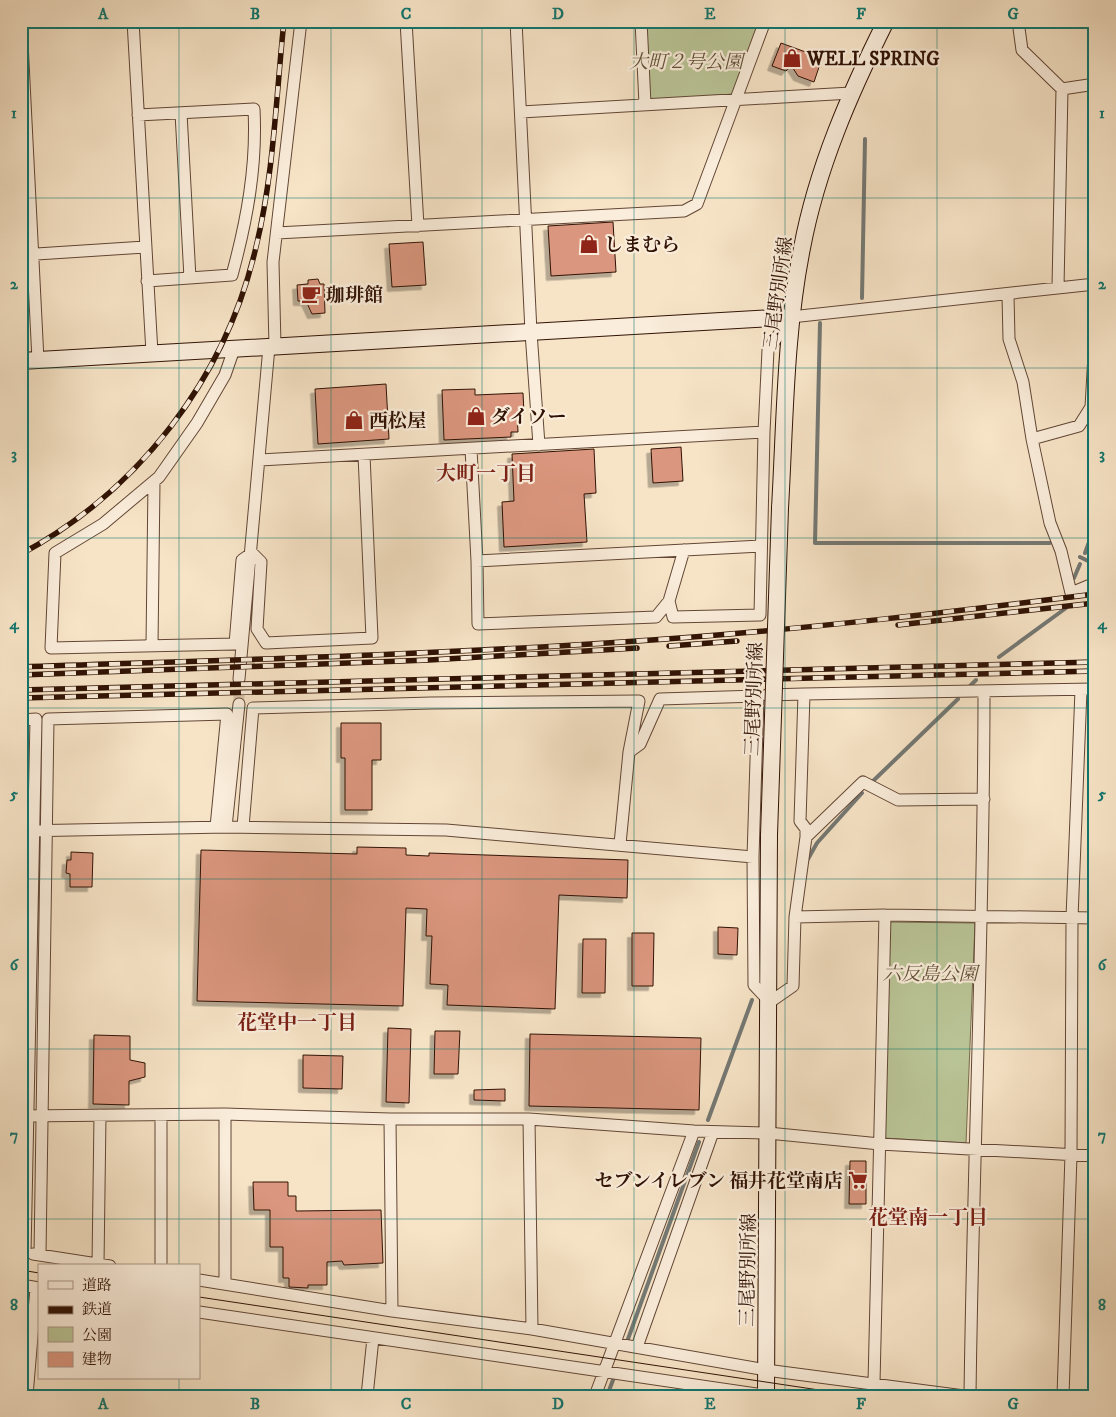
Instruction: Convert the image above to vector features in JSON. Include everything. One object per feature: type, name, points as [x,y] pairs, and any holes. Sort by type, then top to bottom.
[{"type":"main road","name":"三尾野別所線","points":[[766,1396],[770,1002],[769,835],[780,508],[791,317],[802,246],[821,176],[850,93],[886,21]]},
{"type":"main road","points":[[21,361],[791,317]]},
{"type":"street","points":[[132,21],[152,353]]},
{"type":"street","points":[[239,679],[272,347],[273,262],[301,21]]},
{"type":"street","points":[[406,21],[418,226]]},
{"type":"street","points":[[516,21],[531,332],[539,445]]},
{"type":"street","points":[[641,21],[645,104]]},
{"type":"street","points":[[277,233],[684,211],[697,204],[765,21]]},
{"type":"street","points":[[1018,21],[1022,50],[1062,89],[1058,287]]},
{"type":"street","points":[[21,22],[27,255],[38,360]]},
{"type":"street","points":[[1062,89],[1095,84]]},
{"type":"street","points":[[520,112],[736,98],[850,93]]},
{"type":"street","points":[[138,115],[254,109],[255,118],[256,144],[251,192],[244,231],[232,275],[148,281]]},
{"type":"street","points":[[181,113],[190,278]]},
{"type":"street","points":[[27,255],[145,247]]},
{"type":"street","points":[[669,602],[674,617],[760,615],[764,432],[768,350],[791,317],[870,307],[1008,295],[1058,287],[1095,284]]},
{"type":"street","points":[[1008,295],[1009,339],[1023,382],[1032,439],[1050,523],[1062,552],[1071,593],[1095,583]]},
{"type":"street","points":[[1032,439],[1079,426],[1093,406],[1095,337]]},
{"type":"street","points":[[234,349],[225,375],[211,399],[154,482],[103,524],[55,553],[50,648],[235,644],[242,560],[252,553]]},
{"type":"street","points":[[260,460],[764,432]]},
{"type":"street","points":[[471,449],[478,561],[478,624],[656,616],[669,602],[684,550]]},
{"type":"street","points":[[252,553],[261,562],[257,629],[266,643],[372,638],[364,455]]},
{"type":"street","points":[[152,646],[154,482]]},
{"type":"street","points":[[478,561],[761,546]]},
{"type":"street","points":[[629,752],[640,744],[660,699],[804,694],[1095,689]]},
{"type":"street","points":[[1063,1396],[1071,1155],[1072,918],[1081,690]]},
{"type":"street","points":[[970,1396],[974,1150],[982,917],[984,692]]},
{"type":"street","points":[[758,696],[752,857],[754,985],[770,1002],[793,986],[794,917],[806,836],[806,829],[800,821],[804,694]]},
{"type":"street","points":[[243,827],[253,708],[431,703],[639,701],[629,752],[620,844]]},
{"type":"street","points":[[221,827],[239,704]]},
{"type":"street","points":[[21,720],[227,714],[221,827]]},
{"type":"street","points":[[36,719],[23,1252],[98,1264],[100,1115]]},
{"type":"street","points":[[40,1255],[48,719]]},
{"type":"street","points":[[806,836],[863,782],[898,800],[984,799]]},
{"type":"street","points":[[21,831],[221,827],[446,830],[752,857]]},
{"type":"street","points":[[794,917],[885,915],[1095,918]]},
{"type":"street","points":[[874,1383],[885,915]]},
{"type":"street","points":[[25,1116],[225,1114],[390,1119],[529,1119],[694,1131],[768,1133],[880,1144],[1095,1156]]},
{"type":"street","points":[[225,1114],[225,1284]]},
{"type":"street","points":[[161,1115],[161,1264]]},
{"type":"street","points":[[390,1119],[392,1311]]},
{"type":"street","points":[[529,1119],[532,1330]]},
{"type":"street","points":[[594,1396],[694,1131]]},
{"type":"street","points":[[637,1347],[713,1132]]},
{"type":"street","points":[[200,1280],[392,1311],[532,1330],[766,1370],[964,1396]]},
{"type":"street","points":[[21,1286],[38,1288],[27,1396]]},
{"type":"street","points":[[200,1312],[770,1396]]},
{"type":"street","points":[[367,1396],[373,1338]]},
{"type":"green space","name":"大町２号公園","points":[[761,21],[733,94],[650,100],[646,28]]},
{"type":"green space","name":"六反島公園","points":[[889,922],[975,923],[966,1143],[884,1138]]},
{"type":"building","points":[[781,43],[822,58],[814,82],[798,76],[791,65],[786,71],[772,66]]},
{"type":"building","points":[[613,222],[616,272],[551,276],[548,226]]},
{"type":"building","points":[[423,242],[426,285],[392,287],[389,244]]},
{"type":"building","name":"珈琲館","points":[[318,279],[320,284],[324,284],[325,313],[312,314],[306,301],[298,301],[297,285],[308,284],[308,280]]},
{"type":"building","points":[[386,384],[389,439],[318,444],[315,389]]},
{"type":"building","points":[[475,389],[475,395],[523,393],[524,413],[517,413],[518,432],[511,432],[511,437],[444,440],[442,390]]},
{"type":"building","points":[[681,447],[683,481],[653,483],[651,449]]},
{"type":"building","points":[[594,449],[596,493],[584,494],[587,542],[504,547],[502,502],[514,501],[512,454]]},
{"type":"building","points":[[341,723],[381,723],[381,760],[372,760],[372,810],[345,810],[345,758],[341,758]]},
{"type":"building","points":[[357,847],[406,848],[406,855],[429,856],[429,853],[628,860],[627,898],[559,895],[555,1009],[447,1005],[448,985],[430,984],[432,936],[426,936],[427,909],[406,908],[403,1006],[197,1001],[201,850],[357,854]]},
{"type":"building","points":[[71,852],[93,853],[92,887],[70,887],[70,874],[66,873],[67,860],[71,860]]},
{"type":"building","points":[[718,927],[738,928],[737,955],[718,954]]},
{"type":"building","points":[[632,933],[654,933],[653,986],[632,986]]},
{"type":"building","points":[[583,939],[606,939],[605,993],[582,993]]},
{"type":"building","points":[[388,1028],[411,1029],[409,1103],[386,1102]]},
{"type":"building","points":[[435,1031],[460,1031],[458,1074],[434,1074]]},
{"type":"building","points":[[530,1034],[701,1038],[699,1110],[529,1106]]},
{"type":"building","points":[[94,1035],[130,1036],[130,1060],[145,1063],[145,1077],[129,1081],[129,1105],[93,1104]]},
{"type":"building","points":[[303,1055],[343,1056],[342,1089],[303,1088]]},
{"type":"building","points":[[505,1089],[505,1101],[474,1100],[474,1090]]},
{"type":"building","points":[[850,1161],[866,1161],[866,1204],[849,1204]]},
{"type":"building","points":[[253,1182],[288,1182],[288,1196],[296,1196],[296,1211],[381,1210],[383,1263],[344,1265],[342,1261],[327,1262],[327,1285],[308,1285],[308,1288],[289,1287],[289,1278],[283,1278],[283,1247],[270,1247],[270,1210],[254,1210]]},
{"type":"waterway","points":[[862,298],[865,139]]},
{"type":"waterway","points":[[820,323],[815,543],[1050,543]]},
{"type":"waterway","points":[[1085,553],[1095,526]]},
{"type":"waterway","points":[[1080,557],[1090,562],[1091,580]]},
{"type":"waterway","points":[[1074,578],[1080,564]]},
{"type":"waterway","points":[[1091,594],[1091,646],[1095,645]]},
{"type":"waterway","points":[[999,657],[1066,608]]},
{"type":"waterway","points":[[968,688],[976,680]]},
{"type":"waterway","points":[[872,782],[958,699]]},
{"type":"waterway","points":[[808,859],[817,843],[862,793]]},
{"type":"waterway","points":[[708,1120],[752,1000]]},
{"type":"waterway","points":[[628,1339],[699,1142]]},
{"type":"waterway","points":[[607,1396],[613,1380]]},
{"type":"tunnel","points":[[239,679],[239,704]]},
{"type":"tram line","points":[[21,1270],[38,1273]]},
{"type":"tram line","points":[[200,1297],[859,1396]]},
{"type":"railway","points":[[21,554],[64,528],[103,498],[139,463],[172,426],[200,385],[223,341],[242,295],[262,219],[271,163],[284,21]]},
{"type":"railway","points":[[21,667],[406,654],[637,641],[866,621],[1095,594]]},
{"type":"railway","points":[[898,625],[1095,603]]},
{"type":"railway","points":[[669,646],[737,641]]},
{"type":"railway","points":[[21,675],[429,660],[637,648]]},
{"type":"railway","points":[[21,690],[1095,662]]},
{"type":"railway","points":[[21,698],[1095,671]]},
{"type":"place","name":"WELL SPRING","points":[[792,58]]},
{"type":"place","name":"しまむら","points":[[589,244]]},
{"type":"place","name":"珈琲館","points":[[311,294]]},
{"type":"place","name":"ダイソー","points":[[476,416]]},
{"type":"place","name":"西松屋","points":[[354,420]]},
{"type":"place","name":"セブンイレブン 福井花堂南店","points":[[858,1180]]},
{"type":"district","name":"大町一丁目","points":[[486,473]]},
{"type":"district","name":"花堂中一丁目","points":[[297,1022]]},
{"type":"district","name":"花堂南一丁目","points":[[928,1217]]}]
